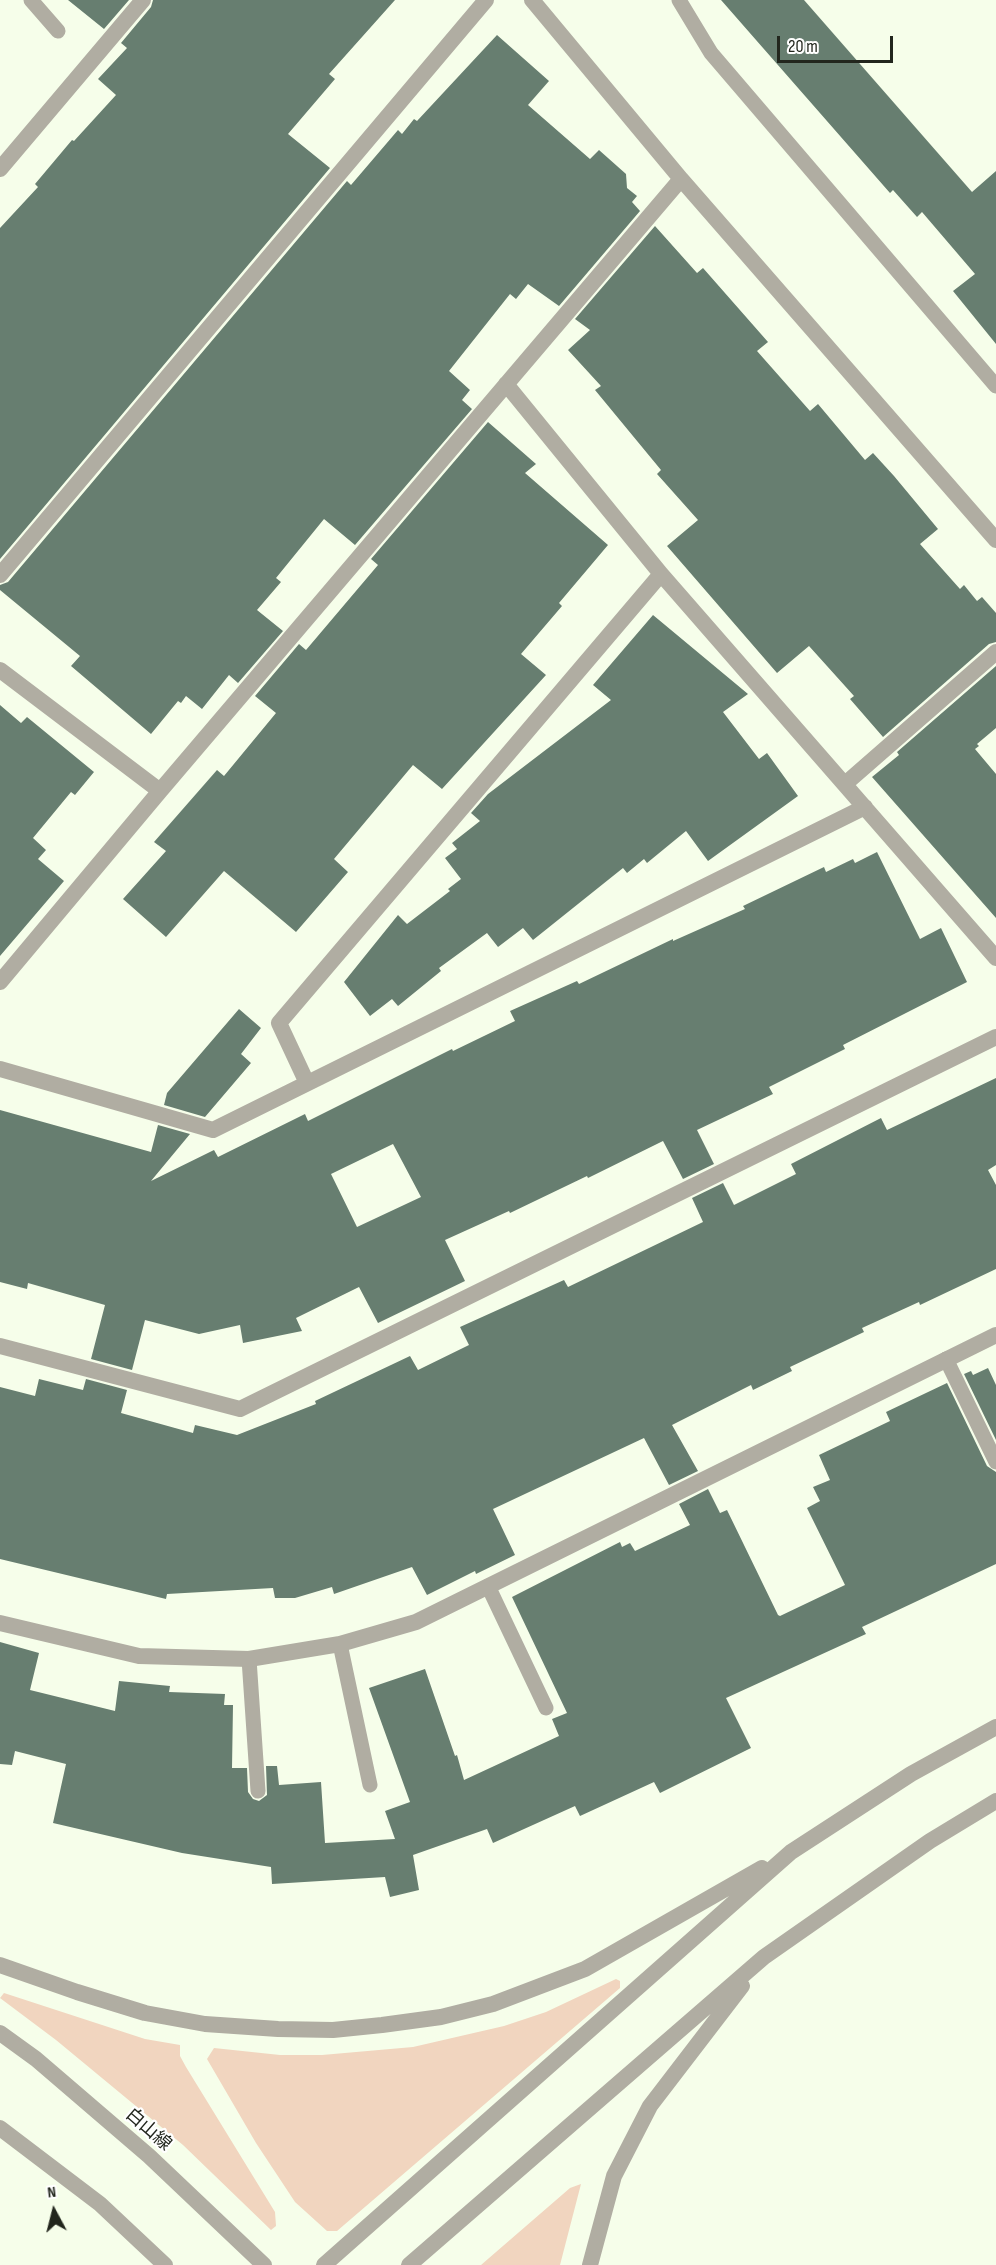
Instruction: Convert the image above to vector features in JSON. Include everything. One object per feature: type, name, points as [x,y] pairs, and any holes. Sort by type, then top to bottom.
[{"type":"street","points":[[0,169],[143,0]]},
{"type":"street","points":[[0,574],[486,0]]},
{"type":"street","points":[[532,0],[681,179],[996,540]]},
{"type":"street","points":[[0,982],[160,790],[681,179]]},
{"type":"street","points":[[506,384],[661,574],[996,958]]},
{"type":"street","points":[[307,1083],[279,1023],[661,574]]},
{"type":"street","points":[[844,784],[996,651]]},
{"type":"street","points":[[0,670],[160,790]]},
{"type":"street","points":[[0,1069],[213,1130],[865,807]]},
{"type":"street","points":[[0,1346],[240,1409],[996,1037]]},
{"type":"street","points":[[0,1623],[140,1656],[249,1659],[340,1644],[416,1622],[996,1335]]},
{"type":"street","points":[[0,1965],[145,2013],[205,2024],[278,2030],[333,2030],[441,2017],[493,2004],[585,1969],[791,1852],[911,1774],[996,1727]]},
{"type":"street","points":[[409,2265],[764,1957],[930,1841],[996,1801]]},
{"type":"street","points":[[324,2265],[791,1852]]},
{"type":"street","points":[[590,2265],[614,2176],[650,2106],[764,1957]]},
{"type":"street","name":"白山線","points":[[0,2033],[36,2059],[149,2156],[264,2265]]},
{"type":"street","points":[[0,2128],[100,2204],[165,2265]]},
{"type":"lane","points":[[31,0],[58,31]]},
{"type":"lane","points":[[679,0],[711,53],[996,386]]},
{"type":"lane","points":[[946,1359],[996,1462]]},
{"type":"lane","points":[[488,1586],[546,1708]]},
{"type":"lane","points":[[340,1644],[370,1785]]},
{"type":"lane","points":[[249,1659],[258,1791]]},
{"type":"shaded area","points":[[616,1979],[620,1981],[620,1988],[337,2231],[327,2231],[295,2202],[256,2143],[207,2059],[214,2048],[280,2055],[322,2055],[413,2047],[504,2026],[546,2012]]},
{"type":"shaded area","points":[[4,1993],[145,2039],[180,2045],[180,2056],[186,2067],[275,2212],[276,2226],[271,2230],[183,2145],[56,2040],[0,1998]]},
{"type":"shaded area","points":[[581,2184],[560,2265],[481,2265],[570,2188]]},
{"type":"building","points":[[68,0],[129,0],[104,29]]},
{"type":"building","points":[[153,0],[395,0],[329,74],[335,79],[288,134],[330,168],[0,559],[0,228],[38,187],[35,184],[72,140],[74,141],[116,95],[98,79],[127,48],[121,43],[151,7]]},
{"type":"building","points":[[721,0],[804,0],[972,192],[996,171],[996,344],[953,291],[975,274],[922,212],[917,217],[893,190],[890,193]]},
{"type":"building","points":[[497,35],[549,81],[528,105],[590,159],[599,150],[626,174],[627,188],[637,196],[632,202],[640,211],[559,306],[528,284],[516,299],[510,294],[449,371],[470,390],[462,400],[472,409],[355,545],[324,519],[276,578],[281,582],[257,610],[283,631],[238,683],[229,675],[202,709],[186,696],[181,703],[178,701],[151,734],[71,666],[80,656],[0,590],[0,585],[8,582],[347,181],[351,185],[398,130],[402,134],[414,119],[417,121]]},
{"type":"building","points":[[655,226],[697,273],[703,268],[768,342],[757,351],[810,411],[818,404],[865,460],[873,453],[894,476],[938,529],[920,544],[960,589],[964,585],[977,601],[982,597],[996,613],[996,642],[989,644],[883,737],[850,699],[854,696],[809,646],[777,673],[667,546],[698,520],[657,474],[661,470],[595,390],[601,386],[568,350],[590,330],[575,319]]},
{"type":"building","points":[[488,422],[536,464],[525,473],[608,545],[559,603],[562,606],[521,654],[546,675],[442,789],[413,765],[334,859],[348,872],[296,932],[224,871],[166,937],[123,899],[166,851],[154,842],[217,770],[224,776],[276,713],[255,696],[299,644],[306,650],[378,565],[371,559]]},
{"type":"building","points":[[653,615],[748,694],[723,712],[759,759],[767,753],[798,796],[708,861],[686,831],[647,863],[644,859],[627,873],[623,868],[533,940],[523,928],[498,947],[487,933],[439,968],[441,971],[398,1006],[392,999],[370,1016],[344,982],[398,915],[407,924],[450,891],[448,889],[461,879],[445,858],[457,849],[452,843],[480,821],[471,813],[488,794],[611,700],[593,685]]},
{"type":"building","points":[[996,666],[996,728],[977,744],[979,746],[975,749],[996,774],[996,918],[872,777],[899,755],[897,752]]},
{"type":"building","points":[[0,705],[21,723],[27,717],[94,772],[75,795],[71,792],[33,838],[46,850],[38,859],[64,881],[0,956]]},
{"type":"building","points":[[877,852],[920,939],[941,928],[967,982],[843,1045],[845,1049],[769,1087],[773,1094],[697,1130],[714,1164],[683,1179],[663,1141],[588,1178],[587,1176],[510,1213],[509,1211],[445,1240],[465,1281],[378,1323],[359,1287],[296,1318],[302,1331],[243,1343],[240,1325],[199,1334],[145,1320],[132,1370],[91,1359],[105,1305],[28,1283],[27,1289],[0,1282],[0,1110],[151,1152],[158,1125],[190,1134],[151,1181],[214,1150],[218,1157],[305,1114],[308,1121],[452,1049],[453,1051],[515,1021],[510,1011],[577,981],[579,984],[673,939],[673,941],[745,909],[743,906],[824,867],[826,872],[853,859],[855,863]],"holes":[[[393,1144],[421,1197],[357,1227],[331,1174]]]},
{"type":"building","points":[[239,1009],[261,1028],[241,1054],[251,1063],[205,1117],[164,1105],[167,1093]]},
{"type":"building","points":[[996,1078],[996,1165],[988,1170],[996,1185],[996,1269],[920,1305],[919,1302],[862,1328],[864,1332],[790,1367],[792,1371],[753,1390],[751,1385],[672,1425],[698,1471],[669,1485],[644,1438],[493,1509],[515,1555],[476,1574],[475,1571],[427,1595],[412,1567],[334,1594],[332,1587],[295,1598],[275,1598],[273,1588],[167,1594],[166,1599],[0,1559],[0,1387],[35,1396],[39,1379],[83,1390],[86,1379],[127,1390],[121,1413],[193,1433],[195,1425],[237,1435],[316,1404],[315,1401],[410,1356],[418,1370],[469,1345],[460,1327],[564,1280],[568,1287],[703,1222],[692,1198],[723,1183],[734,1205],[796,1174],[791,1164],[881,1118],[887,1130]]},
{"type":"building","points":[[988,1368],[996,1385],[996,1440],[964,1374],[971,1371],[973,1375]]},
{"type":"building","points":[[947,1383],[987,1466],[996,1472],[996,1564],[862,1627],[866,1634],[726,1698],[751,1748],[660,1793],[654,1782],[580,1816],[575,1806],[493,1843],[487,1829],[413,1855],[419,1890],[390,1897],[385,1877],[272,1884],[271,1867],[182,1853],[53,1823],[66,1764],[15,1751],[12,1765],[0,1764],[0,1642],[39,1653],[30,1690],[115,1711],[119,1681],[170,1686],[169,1692],[225,1694],[224,1705],[233,1705],[232,1768],[247,1768],[248,1792],[253,1799],[259,1801],[267,1795],[266,1766],[277,1766],[279,1785],[321,1782],[325,1843],[395,1839],[385,1811],[410,1802],[369,1688],[425,1669],[464,1780],[559,1736],[552,1719],[567,1713],[512,1597],[620,1542],[622,1547],[630,1543],[635,1551],[690,1525],[679,1504],[708,1489],[720,1513],[727,1510],[778,1615],[845,1585],[807,1508],[820,1501],[813,1487],[830,1480],[819,1455],[890,1421],[886,1412]]}]
